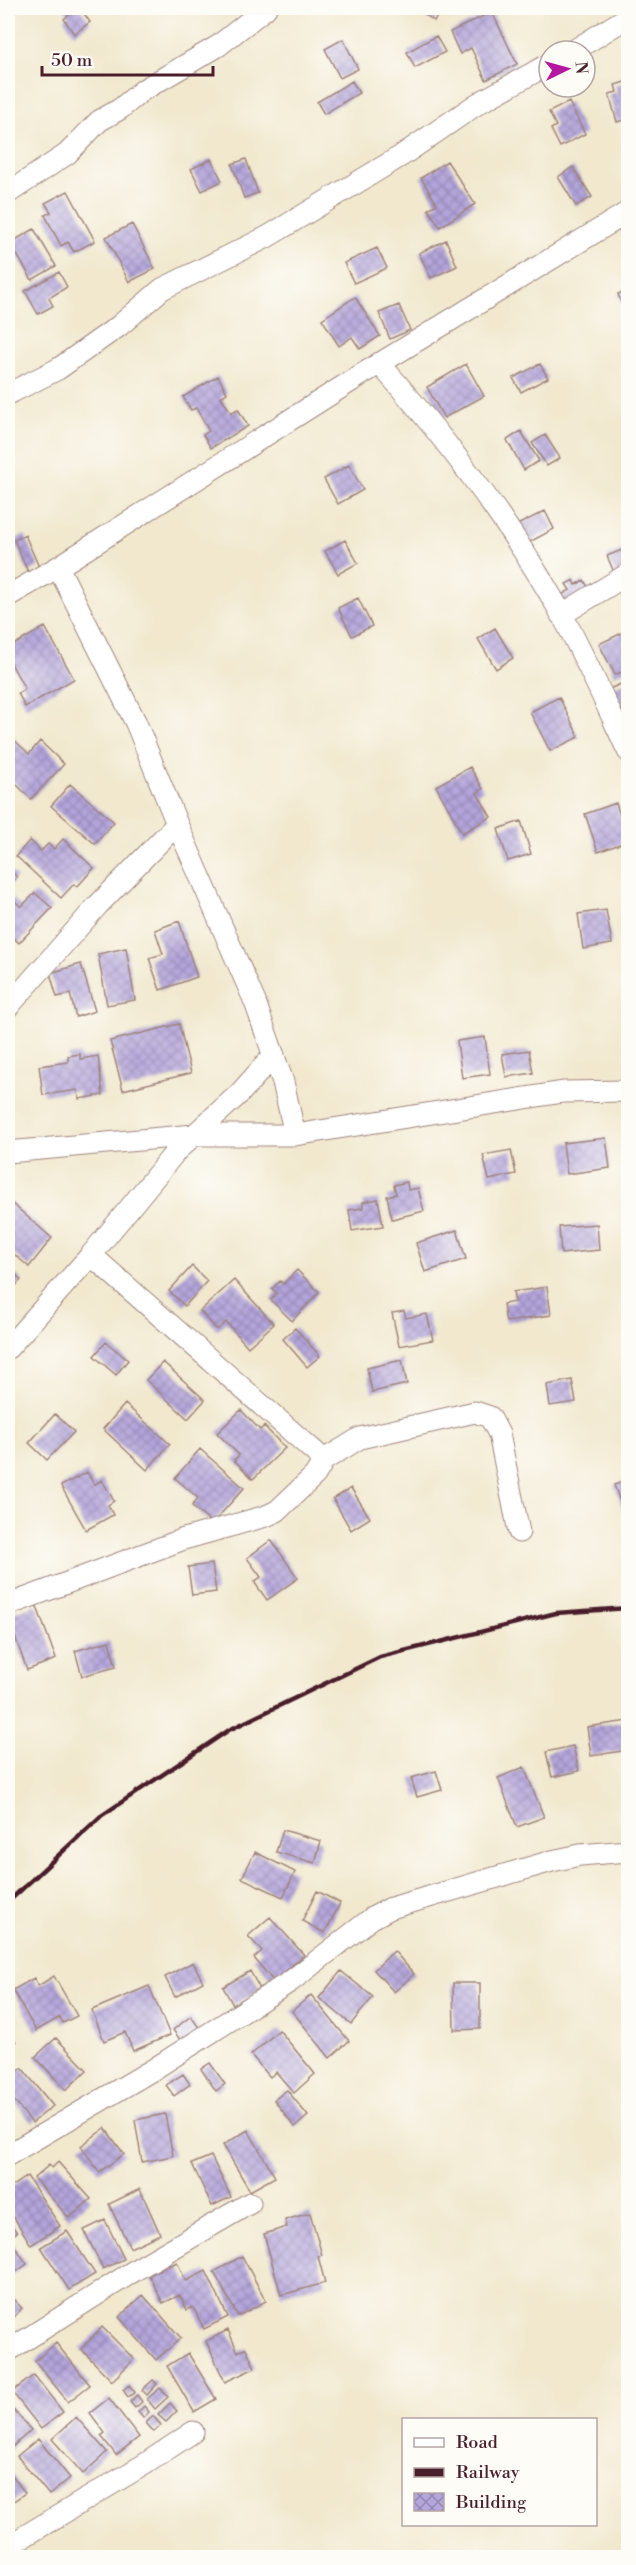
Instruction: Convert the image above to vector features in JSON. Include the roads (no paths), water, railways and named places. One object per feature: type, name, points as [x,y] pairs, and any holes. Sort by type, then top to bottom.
[{"type":"street","points":[[8,193],[67,154],[99,121],[120,109],[143,90],[218,46],[266,8]]},
{"type":"street","points":[[592,39],[628,17]]},
{"type":"street","points":[[8,394],[58,369],[119,326],[162,289],[267,237],[401,156],[477,104],[537,71]]},
{"type":"street","points":[[8,596],[58,567],[380,363],[628,213]]},
{"type":"street","points":[[380,363],[420,409],[494,506],[561,615],[626,741]]},
{"type":"street","points":[[58,567],[136,723],[177,824],[255,1002],[274,1055],[295,1135]]},
{"type":"street","points":[[561,615],[628,574]]},
{"type":"street","points":[[8,1007],[98,905],[177,824]]},
{"type":"street","points":[[8,1348],[92,1255],[178,1149],[240,1093],[274,1055]]},
{"type":"street","points":[[8,1152],[194,1135],[295,1135],[563,1092],[628,1091]]},
{"type":"street","points":[[92,1255],[324,1460]]},
{"type":"street","points":[[8,1605],[184,1539],[277,1511],[315,1475],[324,1460],[360,1437],[475,1412],[490,1417],[499,1434],[519,1532]]},
{"type":"street","points":[[8,2156],[184,2050],[291,1981],[372,1918],[391,1908],[580,1855],[628,1851]]},
{"type":"street","points":[[8,2350],[137,2269],[250,2203]]},
{"type":"street","points":[[8,2546],[145,2464],[193,2432]]},
{"type":"railway","points":[[8,1902],[101,1816],[229,1730],[380,1657],[556,1613],[628,1608]]}]
